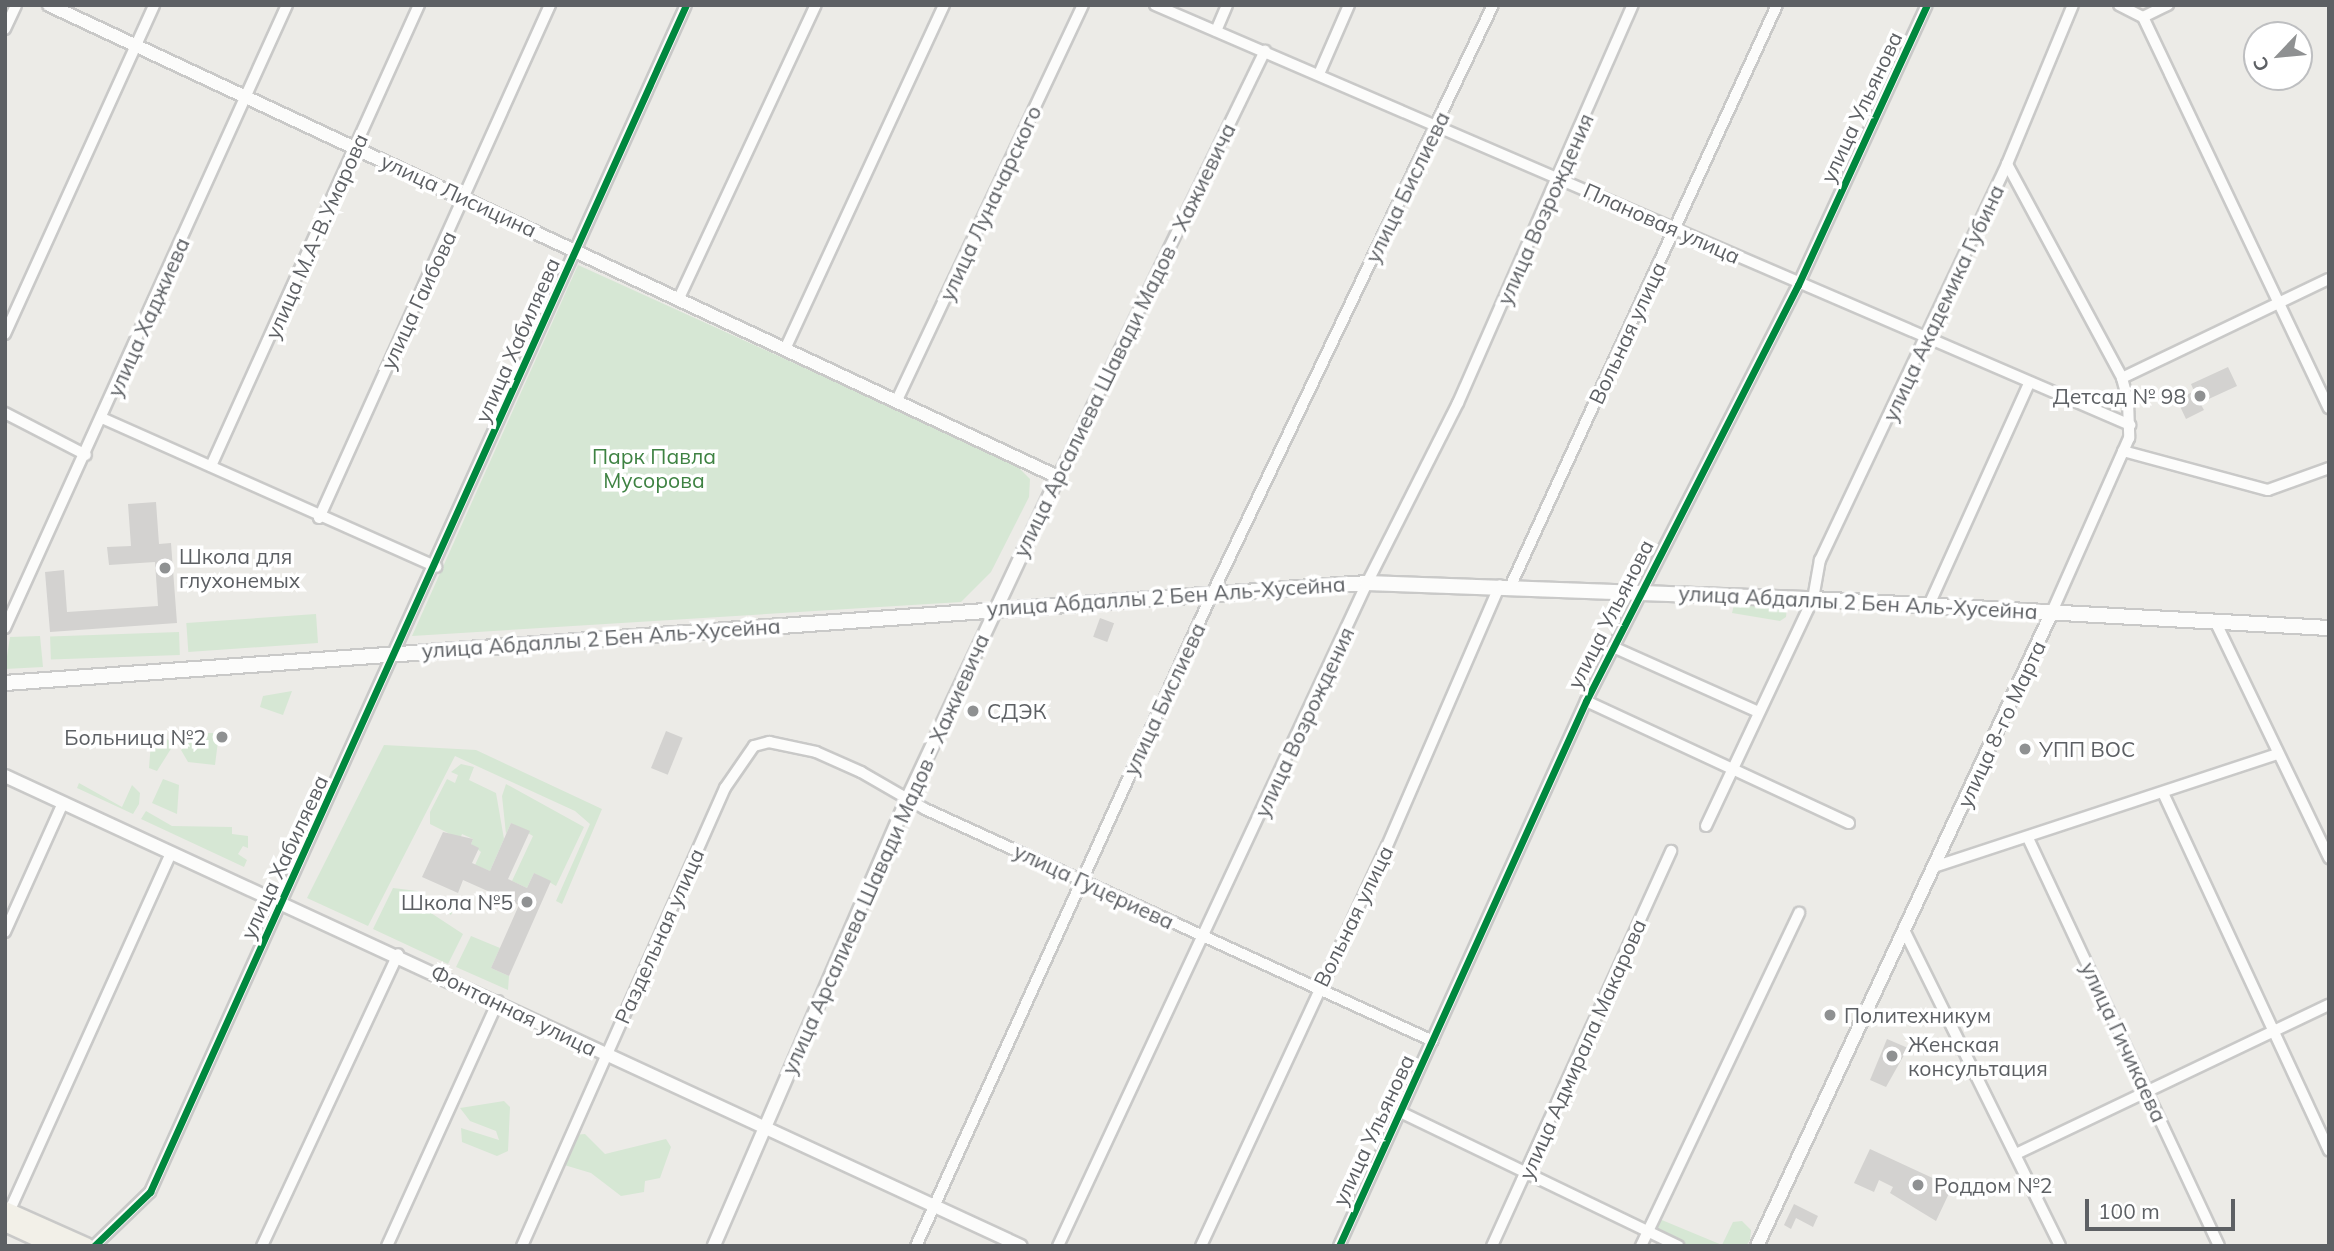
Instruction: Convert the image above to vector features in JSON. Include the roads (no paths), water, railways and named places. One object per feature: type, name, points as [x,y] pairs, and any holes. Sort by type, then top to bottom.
[{"type":"main road","name":"улица Абдаллы 2 Бен Аль-Хусейна","points":[[5,683],[398,652],[667,636],[994,607],[1367,583],[1642,591],[2329,628]]},
{"type":"main road","points":[[7,1215],[55,1246]]},
{"type":"main road","points":[[7,1215],[86,1246]]},
{"type":"street","points":[[5,29],[16,5]]},
{"type":"street","name":"улица Лисицина","points":[[49,5],[680,296],[1058,477]]},
{"type":"street","points":[[5,334],[154,5]]},
{"type":"street","name":"улица Хаджиева","points":[[5,628],[103,418],[287,5]]},
{"type":"street","name":"улица М.А-В.Умарова","points":[[211,466],[419,5]]},
{"type":"street","name":"улица Гаибова","points":[[319,518],[550,5]]},
{"type":"street","name":"улица Хабиляева","points":[[94,1246],[150,1192],[398,652],[686,5]]},
{"type":"street","points":[[680,296],[816,5]]},
{"type":"street","points":[[786,347],[944,5]]},
{"type":"street","name":"улица Луначарского","points":[[897,400],[1083,5]]},
{"type":"street","name":"Плановая улица","points":[[1155,5],[1675,228],[1927,341],[2130,425]]},
{"type":"street","points":[[1216,31],[1227,5]]},
{"type":"street","points":[[1320,74],[1349,5]]},
{"type":"street","name":"улица Бислиева","points":[[916,1246],[1213,592],[1493,5]]},
{"type":"street","name":"улица Возрождения","points":[[1058,1246],[1205,938],[1367,583],[1458,403],[1560,178],[1633,5]]},
{"type":"street","name":"Вольная улица","points":[[1201,1246],[1318,987],[1387,846],[1777,5]]},
{"type":"street","name":"улица Ульянова","points":[[1339,1246],[1586,701],[1798,285],[1927,5]]},
{"type":"street","name":"улица Академика Губина","points":[[1813,599],[1820,560],[1927,341],[2007,164],[2073,5]]},
{"type":"street","points":[[2119,5],[2143,17],[2329,408]]},
{"type":"street","points":[[2143,17],[2168,5]]},
{"type":"street","name":"улица Арсалиева Шавади Мадов - Хажиевича","points":[[715,1246],[908,797],[994,607],[1265,51]]},
{"type":"street","name":"улица 8-го Марта","points":[[1756,1246],[2053,612],[2123,451],[2130,425],[2122,378],[2007,164]]},
{"type":"street","points":[[2122,378],[2329,279]]},
{"type":"street","points":[[1928,605],[2029,384]]},
{"type":"street","points":[[5,413],[86,455]]},
{"type":"street","points":[[103,418],[319,518],[436,567]]},
{"type":"street","points":[[2123,451],[2268,490],[2329,468]]},
{"type":"street","points":[[1706,826],[1813,599]]},
{"type":"street","points":[[2216,623],[2329,858]]},
{"type":"street","points":[[1613,647],[1758,712]]},
{"type":"street","points":[[1586,701],[1849,823]]},
{"type":"street","name":"улица Гуцериева","points":[[754,746],[784,742],[816,752],[1205,938],[1433,1041]]},
{"type":"street","name":"Раздельная улица","points":[[522,1246],[725,788],[754,746]]},
{"type":"street","points":[[1934,866],[2164,794],[2278,754]]},
{"type":"street","name":"Фонтанная улица","points":[[5,776],[398,954],[934,1208],[1021,1246]]},
{"type":"street","points":[[2164,794],[2276,1031],[2329,1151]]},
{"type":"street","points":[[5,932],[63,803]]},
{"type":"street","name":"улица Гичикаева","points":[[2028,838],[2219,1246]]},
{"type":"street","name":"улица Адмирала Макарова","points":[[1492,1246],[1671,851]]},
{"type":"street","points":[[7,1215],[171,853]]},
{"type":"street","points":[[1641,1246],[1799,913]]},
{"type":"street","points":[[1904,930],[2060,1246]]},
{"type":"street","points":[[262,1246],[398,954]]},
{"type":"street","points":[[387,1246],[498,1001]]},
{"type":"street","points":[[2016,1154],[2329,1005]]},
{"type":"street","points":[[1400,1112],[1678,1246]]},
{"type":"place","name":"Детсад № 98","points":[[2200,396]]},
{"type":"place","name":"Школа для глухонемых","points":[[165,568]]},
{"type":"place","name":"СДЭК","points":[[973,711]]},
{"type":"place","name":"Больница №2","points":[[222,737]]},
{"type":"place","name":"УПП ВОС","points":[[2025,749]]},
{"type":"place","name":"Школа №5","points":[[527,902]]},
{"type":"place","name":"Политехникум","points":[[1830,1015]]},
{"type":"place","name":"Женская консультация","points":[[1892,1056]]},
{"type":"place","name":"Роддом №2","points":[[1918,1185]]},
{"type":"park label","name":"Парк Павла Мусорова","points":[[654,468]]}]
